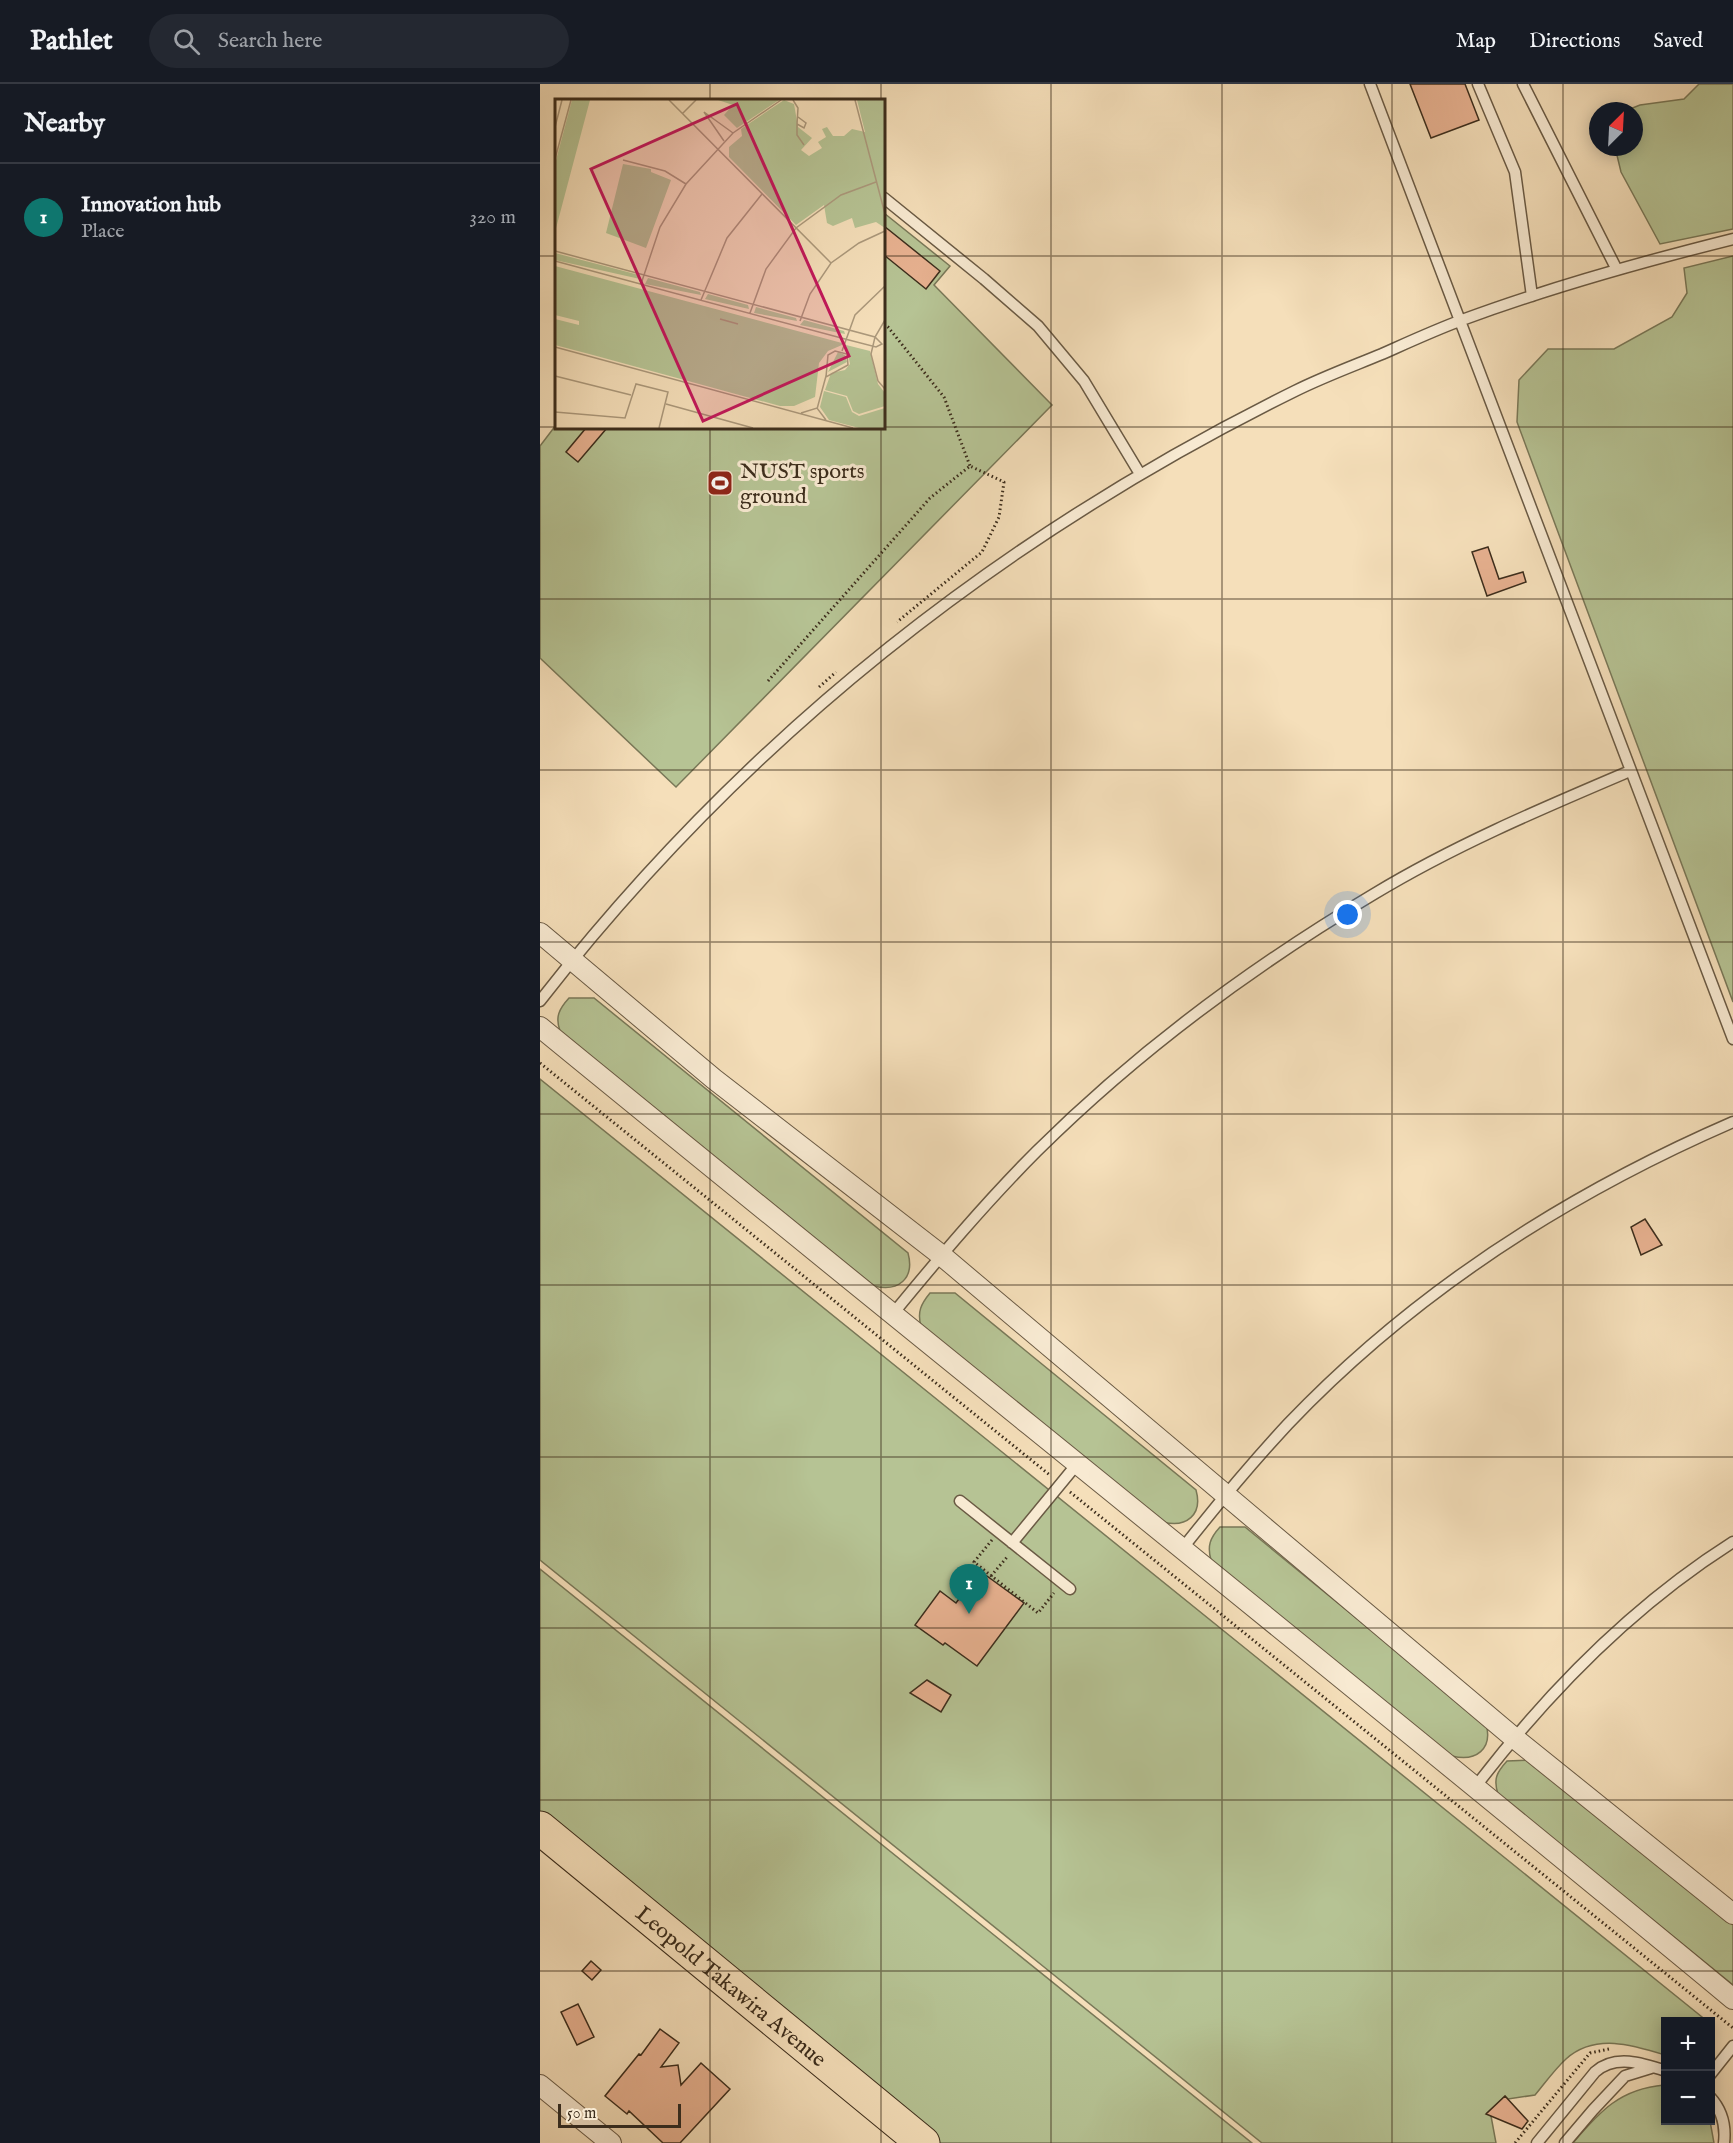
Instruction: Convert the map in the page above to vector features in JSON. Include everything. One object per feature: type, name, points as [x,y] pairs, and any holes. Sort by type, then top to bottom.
[{"type":"highway","name":"Leopold Takawira Avenue","points":[[540,1828],[923,2143]]},
{"type":"street","points":[[540,933],[714,1079],[941,1255],[1513,1737],[1733,1914]]},
{"type":"street","points":[[540,1027],[892,1315],[1476,1786],[1733,1999]]},
{"type":"street","points":[[540,2085],[611,2143]]},
{"type":"lane","points":[[1370,84],[1733,1038]]},
{"type":"lane","points":[[1478,84],[1515,172],[1532,296]]},
{"type":"lane","points":[[1522,84],[1616,268]]},
{"type":"lane","points":[[885,199],[1038,326],[1084,381],[1140,474]]},
{"type":"lane","points":[[540,1001],[573,959],[655,865],[734,783],[835,691],[932,613],[1024,547],[1140,474],[1297,390],[1461,320],[1616,268],[1733,239]]},
{"type":"lane","points":[[892,1315],[941,1255],[1037,1151],[1142,1056],[1255,970],[1374,893],[1500,827],[1630,771]]},
{"type":"lane","points":[[1182,1549],[1226,1494],[1289,1423],[1349,1365],[1430,1296],[1507,1241],[1588,1192],[1673,1148],[1733,1122]]},
{"type":"lane","points":[[1012,1543],[1077,1464]]},
{"type":"lane","points":[[960,1501],[1066,1586]]},
{"type":"lane","points":[[1476,1786],[1513,1737],[1579,1665],[1652,1601],[1733,1542]]},
{"type":"lane","points":[[1713,2071],[1733,2046]]},
{"type":"lane","points":[[1537,2143],[1602,2066],[1613,2061],[1625,2061],[1661,2070]]},
{"type":"lane","points":[[1565,2143],[1625,2076],[1654,2067]]},
{"type":"lane","points":[[1715,2103],[1724,2121],[1724,2143]]},
{"type":"path","points":[[885,325],[944,397],[970,466],[1004,482],[999,517],[982,552],[897,622]]},
{"type":"path","points":[[768,681],[930,498],[970,466]]},
{"type":"path","points":[[817,689],[843,666]]},
{"type":"path","points":[[540,1063],[1733,2028]]},
{"type":"path","points":[[998,1532],[974,1562],[1038,1613],[1066,1586]]},
{"type":"green space","points":[[1699,84],[1733,84],[1733,229],[1660,244],[1621,172],[1617,156],[1643,156],[1643,105],[1684,99]]},
{"type":"green space","points":[[885,214],[950,266],[934,285],[1052,405],[676,787],[540,658],[540,446],[555,426],[555,429],[885,429]]},
{"type":"green space","points":[[1733,256],[1733,1002],[1517,422],[1519,380],[1548,349],[1614,349],[1672,317],[1687,293],[1684,268]]},
{"type":"green space","points":[[569,998],[594,998],[908,1253],[909,1270],[903,1282],[890,1287],[874,1286],[560,1031],[559,1013]]},
{"type":"green space","points":[[540,1079],[1702,2017],[1661,2017],[1661,2054],[1614,2044],[1589,2046],[1577,2051],[1562,2063],[1535,2095],[1508,2099],[1505,2096],[1487,2113],[1491,2116],[1496,2143],[1262,2143],[540,1560]]},
{"type":"green space","points":[[930,1293],[955,1293],[1196,1490],[1197,1506],[1191,1518],[1179,1523],[1163,1522],[921,1326],[919,1316],[921,1308]]},
{"type":"green space","points":[[1220,1527],[1245,1527],[1486,1724],[1487,1740],[1481,1752],[1468,1757],[1452,1756],[1211,1560],[1210,1542]]},
{"type":"green space","points":[[540,1569],[1252,2143],[937,2143],[540,1817]]},
{"type":"green space","points":[[1532,1760],[1733,1925],[1733,1985],[1498,1794],[1497,1776],[1507,1761]]},
{"type":"green space","points":[[1661,2086],[1661,2125],[1711,2125],[1714,2143],[1573,2143],[1592,2121],[1612,2104],[1635,2091]]},
{"type":"building","points":[[1410,84],[1465,84],[1479,120],[1431,138]]},
{"type":"building","points":[[885,227],[940,271],[926,289],[885,256]]},
{"type":"building","points":[[585,429],[606,429],[578,462],[566,452]]},
{"type":"building","points":[[1488,547],[1499,579],[1523,572],[1526,582],[1487,596],[1472,552]]},
{"type":"building","points":[[1645,1219],[1662,1245],[1641,1255],[1631,1227]]},
{"type":"building","points":[[980,1571],[1024,1603],[977,1666],[915,1625],[940,1591],[956,1603]]},
{"type":"building","points":[[927,1680],[951,1695],[941,1712],[910,1693]]},
{"type":"building","points":[[591,1961],[601,1970],[592,1980],[582,1971]]},
{"type":"building","points":[[578,2004],[594,2037],[577,2045],[561,2012]]},
{"type":"building","points":[[660,2029],[679,2043],[661,2067],[678,2065],[681,2085],[701,2063],[730,2089],[680,2143],[663,2143],[629,2111],[627,2114],[605,2096],[639,2054],[641,2055]]},
{"type":"building","points":[[1505,2096],[1528,2121],[1522,2129],[1486,2114]]},
{"type":"place","name":"NUST sports ground","points":[[720,483]]},
{"type":"place","name":"Innovation hub","points":[[969,1614]]}]
